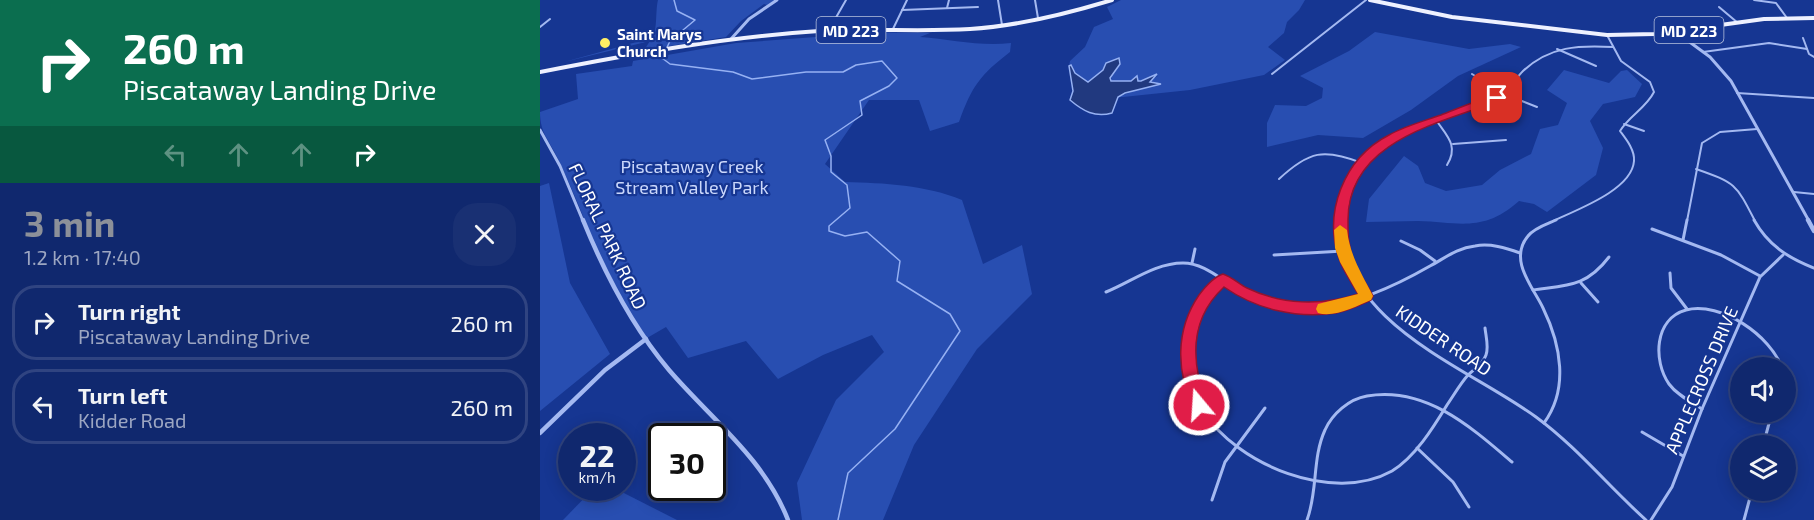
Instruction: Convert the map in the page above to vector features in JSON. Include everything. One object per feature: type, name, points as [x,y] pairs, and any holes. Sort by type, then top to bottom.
[{"type":"main road","name":"MD 223","points":[[540,72],[731,39],[832,31],[954,30],[1002,25],[1112,0]]},
{"type":"main road","name":"MD 223","points":[[1368,0],[1452,17],[1607,35],[1676,32],[1787,18],[1814,18]]},
{"type":"street","points":[[731,39],[749,19],[777,0]]},
{"type":"street","points":[[832,31],[834,21],[846,0]]},
{"type":"street","points":[[892,32],[907,0]]},
{"type":"street","points":[[947,8],[949,0]]},
{"type":"street","points":[[998,0],[1002,25]]},
{"type":"street","points":[[1035,0],[1038,18]]},
{"type":"street","points":[[1272,74],[1368,0]]},
{"type":"street","points":[[1754,0],[1776,3],[1787,18]]},
{"type":"street","points":[[902,10],[978,7]]},
{"type":"street","points":[[1719,7],[1738,23]]},
{"type":"street","points":[[540,27],[550,19]]},
{"type":"street","points":[[1676,32],[1726,73],[1814,231]]},
{"type":"street","points":[[1544,423],[1557,403],[1561,372],[1544,311],[1521,268],[1520,253],[1528,236],[1544,225],[1579,211],[1629,176],[1634,162],[1632,150],[1620,131],[1624,124],[1651,101],[1654,92],[1650,82],[1621,61],[1607,35]]},
{"type":"street","points":[[1803,38],[1807,49],[1814,57]]},
{"type":"street","points":[[1703,52],[1769,43],[1807,49]]},
{"type":"street","name":"KIDDER ROAD","points":[[1613,47],[1573,45],[1557,49],[1525,70],[1504,94],[1393,137],[1362,163],[1349,183],[1342,206],[1340,224],[1343,251],[1366,296],[1405,334],[1544,423],[1649,520]]},
{"type":"street","points":[[1557,49],[1596,66]]},
{"type":"street","points":[[1472,74],[1504,94],[1538,106]]},
{"type":"street","points":[[1737,93],[1814,98]]},
{"type":"street","points":[[1436,120],[1453,144],[1452,157],[1447,165]]},
{"type":"street","points":[[1624,124],[1644,131]]},
{"type":"street","points":[[1683,240],[1702,143],[1706,138],[1733,129],[1757,129]]},
{"type":"street","name":"FLORAL PARK ROAD","points":[[540,130],[556,157],[624,306],[646,339],[680,382],[714,417],[764,476],[783,504],[788,520]]},
{"type":"street","points":[[1453,144],[1506,140]]},
{"type":"street","points":[[1279,179],[1299,160],[1316,154],[1340,155],[1362,163]]},
{"type":"street","points":[[1696,169],[1717,176],[1737,187],[1758,229],[1783,255],[1814,268]]},
{"type":"street","points":[[1794,192],[1814,194]]},
{"type":"street","points":[[1652,229],[1728,258],[1760,277]]},
{"type":"street","points":[[1401,241],[1420,250],[1435,261]]},
{"type":"street","points":[[1106,292],[1128,284],[1162,266],[1174,263],[1192,264],[1208,269],[1260,300],[1288,308],[1331,308],[1366,296],[1433,265],[1435,261],[1453,252],[1479,244],[1520,253]]},
{"type":"street","points":[[1192,264],[1195,249]]},
{"type":"street","points":[[1274,255],[1343,251]]},
{"type":"street","name":"APPLECROSS DRIVE","points":[[1649,520],[1669,493],[1702,410],[1760,277],[1783,255]]},
{"type":"street","points":[[1533,290],[1574,286],[1598,274],[1610,257]]},
{"type":"street","points":[[1670,273],[1669,282],[1672,291],[1687,309]]},
{"type":"street","points":[[1223,279],[1204,297],[1192,318],[1188,336],[1190,381],[1199,405],[1214,426],[1234,446],[1274,467],[1317,482],[1347,483],[1375,478],[1398,466],[1416,448],[1468,375],[1485,358],[1488,345],[1485,328]]},
{"type":"street","points":[[1581,282],[1598,302]]},
{"type":"street","points":[[1702,410],[1670,385],[1658,355],[1659,339],[1665,323],[1671,317],[1687,309],[1710,311],[1758,334],[1774,349],[1777,357]]},
{"type":"street","points":[[540,433],[605,370],[646,339]]},
{"type":"street","points":[[1306,520],[1312,508],[1322,437],[1331,420],[1347,404],[1370,395],[1390,392],[1422,400],[1444,411],[1512,462]]},
{"type":"street","points":[[1212,500],[1217,477],[1234,446],[1264,408]]},
{"type":"street","points":[[1642,432],[1683,456]]},
{"type":"street","points":[[1416,448],[1450,480],[1463,495],[1469,507]]},
{"type":"street","points":[[1744,520],[1749,501]]},
{"type":"green space","points":[[658,0],[775,0],[767,5],[764,4],[741,21],[726,37],[644,50],[650,41],[564,62],[651,38],[651,41],[655,32]]},
{"type":"green space","points":[[1121,0],[1305,0],[1287,22],[1284,33],[1268,47],[1285,60],[1264,75],[1190,90],[1118,97],[1155,83],[1150,80],[1158,76],[1138,81],[1137,76],[1131,81],[1111,81],[1112,73],[1116,70],[1106,63],[1103,70],[1088,82],[1075,73],[1071,65],[1069,66],[1070,61],[1085,47],[1094,27],[1113,19],[1107,7]]},
{"type":"green space","name":"Piscataway Creek Stream Valley Park","points":[[831,32],[930,33],[920,37],[977,43],[1011,43],[1010,52],[978,82],[959,122],[930,131],[919,100],[869,100],[825,164],[845,182],[919,188],[962,200],[983,264],[1022,245],[1032,294],[977,349],[914,445],[883,520],[802,520],[797,483],[836,400],[884,352],[872,335],[823,355],[778,379],[746,341],[688,358],[666,327],[647,338],[608,274],[540,120],[540,112],[578,99],[576,74],[632,66],[633,61],[736,43],[829,36]]},
{"type":"green space","points":[[1375,32],[1469,49],[1510,44],[1521,47],[1458,76],[1411,110],[1363,138],[1318,135],[1267,147],[1267,123],[1275,105],[1306,106],[1322,98],[1323,88],[1300,76],[1349,51]]},
{"type":"green space","points":[[1564,70],[1609,83],[1621,71],[1627,70],[1642,84],[1635,97],[1603,104],[1590,121],[1603,148],[1596,175],[1547,212],[1534,204],[1519,201],[1494,218],[1482,222],[1458,224],[1418,221],[1366,222],[1369,199],[1404,156],[1418,166],[1425,183],[1446,191],[1482,185],[1500,170],[1531,154],[1540,129],[1558,125],[1567,103],[1547,90]]},
{"type":"green space","points":[[549,183],[570,283],[610,354],[540,411],[540,186]]},
{"type":"green space","points":[[636,499],[677,520],[563,520],[581,501],[636,501]]},
{"type":"shaded area","points":[[1119,58],[1120,64],[1110,78],[1111,81],[1131,81],[1137,76],[1138,81],[1141,81],[1157,74],[1150,82],[1161,84],[1125,93],[1118,97],[1112,113],[1100,115],[1090,112],[1070,100],[1073,91],[1069,66],[1071,65],[1075,73],[1088,82],[1103,70],[1106,63]]},
{"type":"waterway","points":[[674,0],[677,11],[695,20],[670,41],[662,58],[670,64],[733,72],[752,79],[806,72],[843,72],[856,65],[882,61],[897,78],[889,86],[860,101],[862,115],[825,140],[831,156],[831,172],[847,185],[850,208],[829,226],[829,231],[845,236],[867,232],[900,261],[897,281],[950,314],[960,331],[895,429],[848,473],[838,520]]},
{"type":"slow traffic","points":[[1323,309],[1347,304],[1366,296],[1347,262],[1342,248],[1340,230]]},
{"type":"place","name":"Saint Marys Church","points":[[605,43]]},
{"type":"route","points":[[1199,405],[1190,381],[1188,336],[1194,314],[1209,292],[1223,279],[1240,291],[1268,303],[1288,308],[1310,309],[1331,308],[1366,296],[1347,262],[1341,241],[1342,206],[1347,188],[1357,170],[1367,157],[1393,137],[1497,98]]}]
